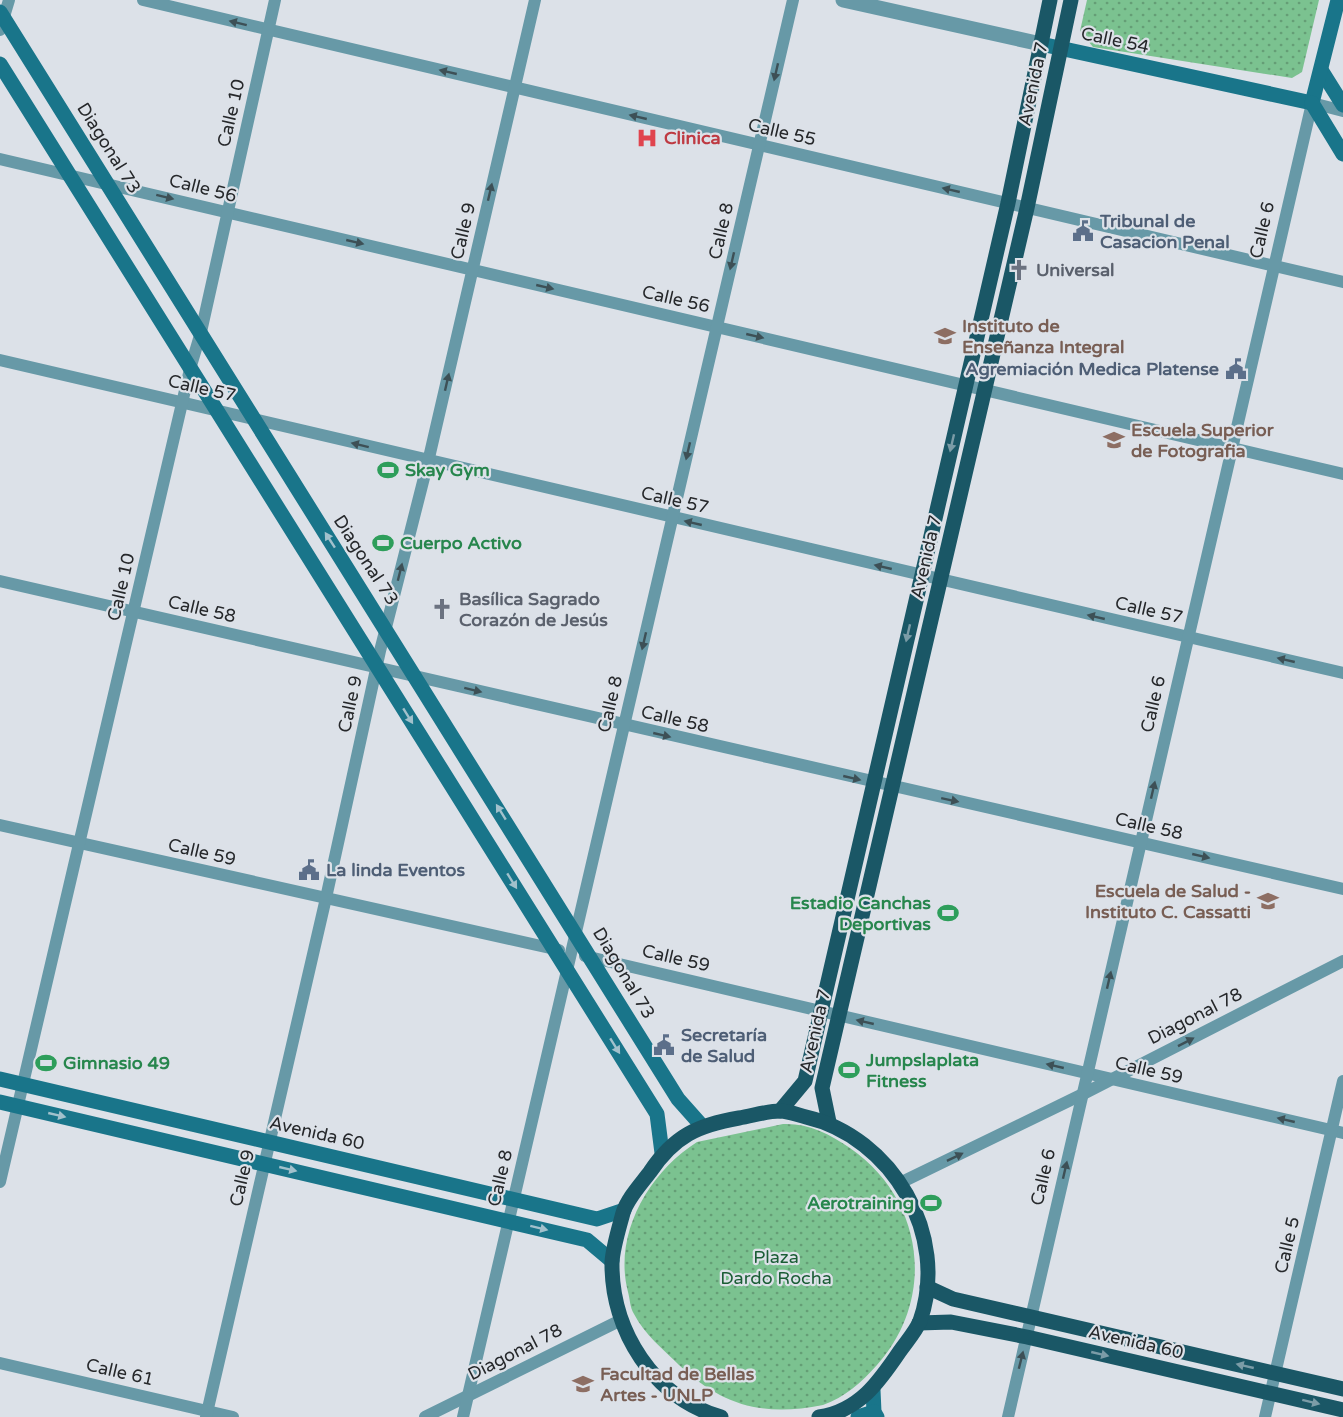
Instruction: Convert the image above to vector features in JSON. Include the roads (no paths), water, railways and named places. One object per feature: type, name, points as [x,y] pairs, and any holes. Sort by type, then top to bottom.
[{"type":"main road","name":"Avenida 7","points":[[780,1111],[806,1081],[1008,203],[1050,0]]},
{"type":"main road","name":"Avenida 7","points":[[829,1122],[822,1088],[1027,208],[1071,0]]},
{"type":"main road","name":"Calle 6","points":[[1312,103],[1338,0]]},
{"type":"main road","name":"Diagonal 73","points":[[1,20],[108,183],[678,1099],[702,1126]]},
{"type":"main road","name":"Calle 54","points":[[1041,44],[1312,103]]},
{"type":"main road","points":[[0,64],[657,1114],[662,1153]]},
{"type":"main road","points":[[1321,70],[1343,105]]},
{"type":"main road","points":[[1312,103],[1343,154]]},
{"type":"main road","name":"Avenida 60","points":[[0,1078],[597,1219],[624,1210]]},
{"type":"main road","points":[[657,1114],[669,1113],[678,1099]]},
{"type":"main road","points":[[0,1102],[587,1240],[612,1261]]},
{"type":"main road","points":[[721,1417],[703,1414],[676,1396],[654,1376],[637,1354],[621,1320],[612,1261],[624,1210],[662,1153],[702,1126],[780,1111],[829,1122],[865,1143],[902,1182],[925,1236],[927,1287],[919,1323],[873,1390],[829,1416]]},
{"type":"main road","name":"Avenida 60","points":[[927,1287],[953,1299],[1343,1389]]},
{"type":"main road","points":[[951,1322],[947,1309],[953,1299]]},
{"type":"main road","name":"Avenida 60","points":[[919,1323],[951,1322],[1343,1410]]},
{"type":"main road","points":[[858,1417],[876,1415],[873,1390]]},
{"type":"street","points":[[1,20],[9,0]]},
{"type":"street","name":"Calle 55","points":[[143,0],[1343,282]]},
{"type":"street","name":"Calle 10","points":[[0,1182],[182,402],[201,332],[275,0]]},
{"type":"street","name":"Calle 9","points":[[206,1414],[326,898],[377,666],[428,462],[535,0]]},
{"type":"street","name":"Calle 8","points":[[463,1417],[793,0]]},
{"type":"street","name":"Calle 54","points":[[843,0],[1041,44]]},
{"type":"street","name":"Calle 54","points":[[1312,103],[1343,111]]},
{"type":"street","name":"Calle 6","points":[[1008,1417],[1312,103]]},
{"type":"street","name":"Calle 56","points":[[0,159],[1343,474]]},
{"type":"street","name":"Calle 57","points":[[0,360],[255,418],[428,462],[1343,673]]},
{"type":"street","name":"Calle 58","points":[[0,581],[377,666],[892,788],[1343,889]]},
{"type":"street","name":"Calle 59","points":[[0,825],[591,957],[1337,1132]]},
{"type":"street","name":"Diagonal 78","points":[[902,1182],[1083,1094],[1343,961]]},
{"type":"street","name":"Calle 5","points":[[1265,1417],[1337,1132],[1343,1081]]},
{"type":"street","name":"Diagonal 78","points":[[425,1417],[621,1320]]},
{"type":"street","name":"Calle 61","points":[[0,1363],[206,1414],[233,1417]]},
{"type":"place","name":"Clinica","points":[[647,138]]},
{"type":"place","name":"Tribunal de Casacion Penal","points":[[1083,231]]},
{"type":"place","name":"Universal","points":[[1019,270]]},
{"type":"place","name":"Instituto de Enseñanza Integral","points":[[945,336]]},
{"type":"place","name":"Agremiación Medica Platense","points":[[1236,369]]},
{"type":"place","name":"Escuela Superior de Fotografia","points":[[1114,440]]},
{"type":"place","name":"Skay Gym","points":[[388,470]]},
{"type":"place","name":"Cuerpo Activo","points":[[383,543]]},
{"type":"place","name":"Basílica Sagrado Corazón de Jesús","points":[[442,609]]},
{"type":"place","name":"La linda Eventos","points":[[309,870]]},
{"type":"place","name":"Escuela de Salud - Instituto C. Cassatti","points":[[1268,901]]},
{"type":"place","name":"Estadio Canchas Deportivas","points":[[948,913]]},
{"type":"place","name":"Secretaría de Salud","points":[[664,1045]]},
{"type":"place","name":"Gimnasio 49","points":[[46,1063]]},
{"type":"place","name":"Jumpslaplata Fitness","points":[[849,1070]]},
{"type":"place","name":"Aerotraining","points":[[931,1203]]},
{"type":"place","name":"Facultad de Bellas Artes - UNLP","points":[[583,1384]]},
{"type":"park label","name":"Plaza Dardo Rocha","points":[[776,1267]]}]
